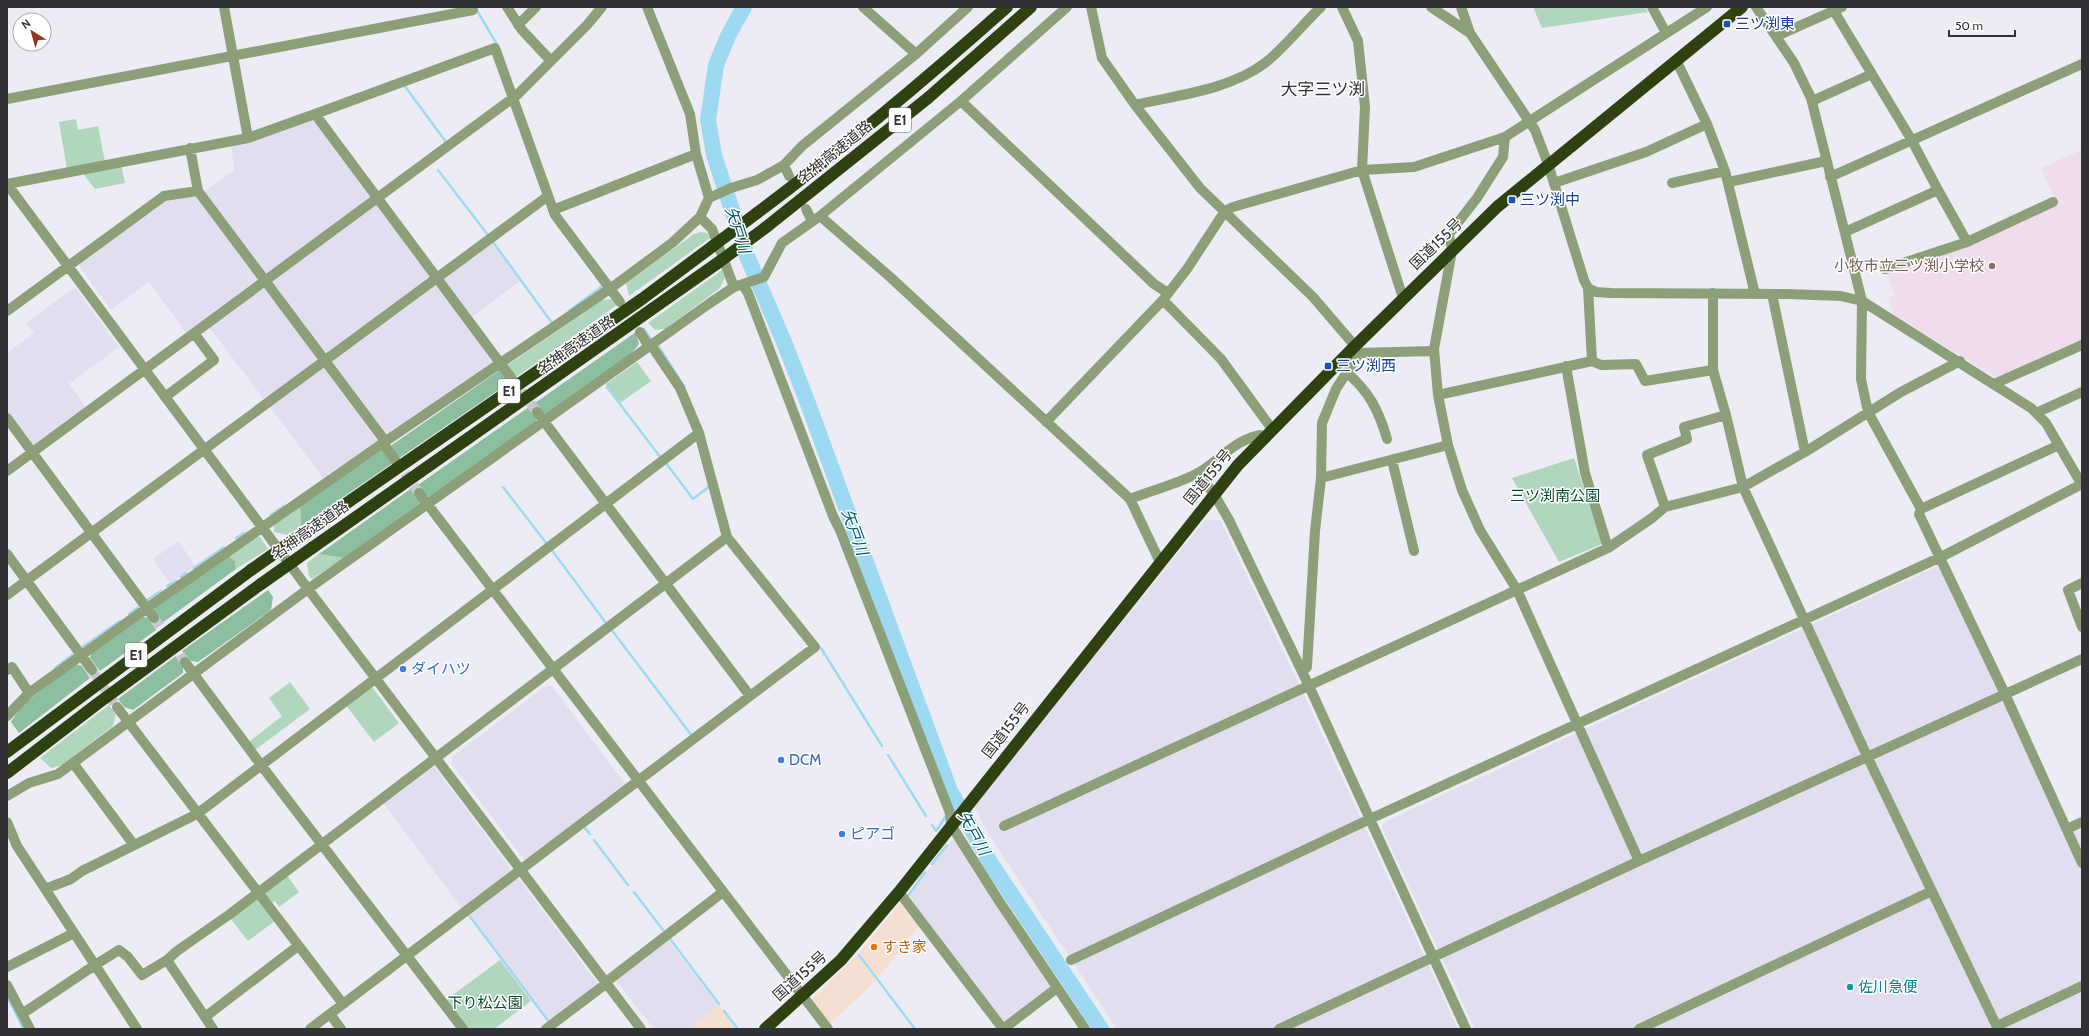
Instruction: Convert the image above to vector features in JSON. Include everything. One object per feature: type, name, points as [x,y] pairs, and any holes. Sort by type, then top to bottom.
[{"type":"highway","name":"名神高速道路","points":[[7,752],[251,570],[642,299],[758,213],[819,167],[917,87],[1007,7]]},
{"type":"highway","name":"名神高速道路","points":[[7,773],[97,704],[261,584],[719,262],[765,228],[928,98],[1031,7]]},
{"type":"highway","name":"国道155号","points":[[765,1029],[841,960],[899,892],[1214,494],[1272,428],[1356,350],[1403,298],[1498,207],[1548,164],[1742,7]]},
{"type":"street","points":[[224,7],[248,138]]},
{"type":"street","points":[[507,7],[518,25],[551,62]]},
{"type":"street","points":[[518,25],[536,7]]},
{"type":"street","points":[[7,471],[513,98],[551,62],[587,25],[602,7]]},
{"type":"street","points":[[648,7],[690,114],[696,154],[711,198]]},
{"type":"street","points":[[863,7],[916,54]]},
{"type":"street","points":[[7,716],[29,693],[147,608],[384,442],[611,288],[672,243],[700,218],[711,198],[731,188],[757,180],[784,165],[802,146],[916,54],[968,7]]},
{"type":"street","points":[[7,796],[29,783],[58,774],[308,589],[543,421],[740,285],[764,277],[782,243],[816,218],[961,101],[1067,7]]},
{"type":"street","points":[[1091,7],[1102,58],[1135,105],[1200,188],[1314,297],[1356,350]]},
{"type":"street","points":[[1135,105],[1202,90],[1240,78],[1265,63],[1320,7]]},
{"type":"street","points":[[1342,7],[1358,41],[1365,108],[1362,170],[1403,298]]},
{"type":"street","points":[[1431,7],[1470,33]]},
{"type":"street","points":[[1461,7],[1470,33],[1531,122],[1548,164],[1584,280],[1588,288],[1592,361]]},
{"type":"street","points":[[1652,7],[1666,32]]},
{"type":"street","points":[[1046,422],[1165,296],[1187,269],[1225,211],[1233,207],[1362,170],[1414,167],[1505,137],[1531,122],[1666,32],[1707,7]]},
{"type":"street","points":[[1756,7],[1794,63],[1812,102],[1862,301],[1861,380],[1868,412],[1921,509],[1919,514],[1941,557],[2005,694],[2082,863]]},
{"type":"street","points":[[1777,36],[1838,9],[1872,74],[1911,139],[1967,242]]},
{"type":"street","points":[[7,99],[473,10]]},
{"type":"street","points":[[620,302],[553,210],[495,48],[248,138],[7,184],[262,528],[607,982],[641,1029]]},
{"type":"street","points":[[1676,60],[1707,124],[1729,182],[1755,294]]},
{"type":"street","points":[[1830,177],[1911,139],[2082,64]]},
{"type":"street","points":[[1812,102],[1872,74]]},
{"type":"street","points":[[961,101],[1154,284],[1221,359],[1272,428]]},
{"type":"street","points":[[315,114],[512,379]]},
{"type":"street","points":[[1554,183],[1646,152],[1707,124]]},
{"type":"street","points":[[1505,137],[1503,157],[1450,234],[1452,250],[1434,351],[1438,395],[1448,445],[1462,490],[1480,530],[1517,590],[1639,861]]},
{"type":"street","points":[[190,148],[198,191],[324,360],[384,442],[395,460]]},
{"type":"street","points":[[553,210],[696,154]]},
{"type":"street","points":[[1729,182],[1826,161]]},
{"type":"street","points":[[784,165],[789,176]]},
{"type":"street","points":[[1672,183],[1725,171]]},
{"type":"street","points":[[1845,232],[1938,190]]},
{"type":"street","points":[[7,311],[164,196],[198,191]]},
{"type":"street","points":[[7,595],[548,196]]},
{"type":"street","points":[[1885,269],[1967,242],[2053,202]]},
{"type":"street","points":[[806,209],[894,281],[1130,499],[1160,562]]},
{"type":"street","points":[[700,218],[712,230],[728,268],[740,285],[748,293],[953,823],[1057,988],[1085,1029]]},
{"type":"street","points":[[1071,960],[1370,819],[1941,557],[2082,484],[2046,423],[2036,413],[1960,361],[1862,301],[1841,296],[1713,293],[1611,293],[1596,292],[1588,288]]},
{"type":"street","points":[[1713,293],[1713,370],[1726,415],[1743,487],[1806,619],[1867,756],[1998,1027],[2082,986]]},
{"type":"street","points":[[1772,294],[1805,452]]},
{"type":"street","points":[[310,1029],[815,647],[727,537],[698,433],[680,388],[640,332]]},
{"type":"street","points":[[165,397],[214,360],[194,333]]},
{"type":"street","points":[[1994,384],[2082,345]]},
{"type":"street","points":[[1356,350],[1434,351]]},
{"type":"street","points":[[1302,672],[1307,667],[1321,478],[1322,423],[1336,389],[1356,350]]},
{"type":"street","points":[[1438,395],[1592,361],[1601,365],[1636,364],[1645,381],[1713,370]]},
{"type":"street","points":[[1004,826],[1608,548],[1652,518],[1665,507],[1743,487],[1805,452],[1901,392],[1960,361]]},
{"type":"street","points":[[1566,366],[1585,473],[1608,548]]},
{"type":"street","points":[[1346,372],[1359,383],[1372,400],[1382,420],[1387,439]]},
{"type":"street","points":[[2036,413],[2082,392]]},
{"type":"street","points":[[537,412],[750,696]]},
{"type":"street","points":[[1665,507],[1647,455],[1687,439],[1684,427],[1726,415]]},
{"type":"street","points":[[7,418],[154,618]]},
{"type":"street","points":[[45,889],[72,879],[82,871],[197,814],[375,677],[698,433]]},
{"type":"street","points":[[1130,499],[1198,473],[1225,452],[1255,436],[1260,435],[1264,438]]},
{"type":"street","points":[[1321,478],[1448,445]]},
{"type":"street","points":[[1921,509],[2059,445]]},
{"type":"street","points":[[1392,460],[1414,551]]},
{"type":"street","points":[[1198,473],[1214,494],[1229,520],[1309,686],[1466,1029]]},
{"type":"street","points":[[419,493],[637,781],[828,1029]]},
{"type":"street","points":[[22,1014],[119,950],[128,957],[142,975],[167,960],[177,951],[258,893],[727,537]]},
{"type":"street","points":[[7,554],[92,670]]},
{"type":"street","points":[[2082,583],[2068,590],[2082,627]]},
{"type":"street","points":[[1279,1029],[1639,861],[2082,659]]},
{"type":"street","points":[[185,662],[321,844],[463,1029]]},
{"type":"street","points":[[7,670],[12,667],[29,693]]},
{"type":"street","points":[[117,707],[343,1004]]},
{"type":"street","points":[[73,763],[134,845]]},
{"type":"street","points":[[7,822],[18,846],[45,889],[137,1029]]},
{"type":"street","points":[[2067,829],[2082,822]]},
{"type":"street","points":[[1639,1029],[1932,891]]},
{"type":"street","points":[[546,1029],[723,892]]},
{"type":"street","points":[[899,892],[1003,1029],[1057,988]]},
{"type":"street","points":[[7,968],[74,933]]},
{"type":"street","points":[[205,1017],[298,946]]},
{"type":"street","points":[[167,960],[213,1029]]},
{"type":"street","points":[[7,985],[30,1029]]},
{"type":"street","points":[[330,1014],[341,1029]]},
{"type":"shaded area","points":[[315,117],[374,197],[266,276],[205,191],[234,170],[231,143]]},
{"type":"shaded area","name":"小牧市立三ツ渕小学校","points":[[2082,150],[2082,266],[2076,254],[2082,268],[2082,341],[2000,377],[1996,377],[1894,315],[1888,297],[1894,296],[1886,271],[2056,202],[2041,168]]},
{"type":"shaded area","points":[[196,195],[259,280],[186,333],[149,282],[111,310],[79,266],[80,262],[165,198]]},
{"type":"shaded area","points":[[378,202],[432,276],[324,356],[269,282]]},
{"type":"shaded area","points":[[491,241],[520,281],[472,317],[442,277]]},
{"type":"shaded area","points":[[436,282],[493,359],[492,363],[385,436],[329,360]]},
{"type":"shaded area","points":[[263,286],[319,360],[265,401],[209,327]]},
{"type":"shaded area","points":[[75,287],[119,347],[69,384],[86,408],[35,446],[7,411],[7,353],[34,333],[26,323]]},
{"type":"shaded area","points":[[322,366],[378,441],[323,478],[269,406]]},
{"type":"shaded area","points":[[1205,520],[1220,520],[1298,682],[1458,1029],[1117,1029],[989,835],[974,806]]},
{"type":"shaded area","points":[[178,541],[196,566],[170,583],[153,559]]},
{"type":"shaded area","points":[[1940,565],[2073,836],[2075,832],[2082,829],[2082,1029],[1475,1029],[1382,828],[1384,822]]},
{"type":"shaded area","points":[[547,685],[552,686],[626,785],[525,861],[452,764],[452,757]]},
{"type":"shaded area","points":[[431,766],[434,766],[510,868],[511,872],[462,909],[383,803]]},
{"type":"shaded area","points":[[955,837],[1052,987],[1004,1023],[908,895]]},
{"type":"shaded area","points":[[516,879],[519,879],[598,984],[550,1023],[469,914]]},
{"type":"shaded area","points":[[902,900],[920,924],[878,978],[859,953]]},
{"type":"shaded area","points":[[668,940],[718,1005],[687,1029],[654,1029],[617,982],[618,978]]},
{"type":"shaded area","points":[[857,955],[876,980],[829,1025],[810,1001]]},
{"type":"shaded area","points":[[718,1005],[736,1029],[687,1029]]},
{"type":"green space","points":[[1533,7],[1645,7],[1648,12],[1542,28]]},
{"type":"green space","points":[[76,119],[78,130],[98,126],[105,162],[67,169],[59,122]]},
{"type":"green space","points":[[121,164],[125,183],[95,189],[81,171]]},
{"type":"green space","points":[[701,232],[707,233],[710,238],[629,296],[626,283],[694,234]]},
{"type":"green space","points":[[722,270],[725,277],[720,288],[665,329],[655,330],[648,323]]},
{"type":"green space","points":[[611,299],[617,305],[515,378],[508,365],[602,300]]},
{"type":"green space","points":[[636,332],[639,344],[631,354],[546,415],[543,415],[535,403]]},
{"type":"green space","points":[[637,362],[651,381],[620,403],[606,384]]},
{"type":"green space","points":[[500,370],[510,382],[398,459],[389,447]]},
{"type":"green space","points":[[529,407],[537,418],[536,421],[430,497],[426,495],[418,485]]},
{"type":"green space","points":[[383,449],[394,462],[301,526],[300,506]]},
{"type":"green space","name":"三ツ渕南公園","points":[[1574,458],[1602,544],[1559,562],[1512,478]]},
{"type":"green space","points":[[412,488],[420,500],[420,503],[344,558],[319,554]]},
{"type":"green space","points":[[300,506],[301,526],[287,535],[274,532],[276,522]]},
{"type":"green space","points":[[256,536],[260,537],[268,549],[236,569],[235,561],[228,556]]},
{"type":"green space","points":[[319,554],[344,558],[312,579],[309,576],[307,563]]},
{"type":"green space","points":[[228,556],[235,561],[236,569],[162,623],[155,614],[154,609]]},
{"type":"green space","points":[[268,590],[273,597],[271,610],[198,662],[191,661],[182,651]]},
{"type":"green space","points":[[142,616],[148,618],[156,630],[100,671],[90,658],[91,654]]},
{"type":"green space","points":[[176,656],[183,666],[183,673],[133,710],[124,707],[118,699]]},
{"type":"green space","points":[[75,664],[82,666],[90,678],[19,733],[11,722],[21,706]]},
{"type":"green space","points":[[290,682],[310,709],[255,750],[249,742],[282,716],[269,698]]},
{"type":"green space","points":[[372,687],[399,723],[374,742],[345,704]]},
{"type":"green space","points":[[109,705],[116,714],[113,726],[62,765],[51,768],[40,758]]},
{"type":"green space","points":[[287,875],[299,892],[279,907],[275,901],[270,904],[262,894]]},
{"type":"green space","points":[[257,898],[275,921],[248,941],[230,918]]},
{"type":"green space","name":"下り松公園","points":[[500,960],[531,1001],[494,1029],[468,1029],[446,1000]]},
{"type":"waterway","name":"矢戸川","points":[[744,7],[728,36],[716,65],[708,120],[714,155],[747,256],[784,342],[807,401],[950,791],[991,864],[1101,1029]]},
{"type":"waterway","points":[[476,9],[498,46]]},
{"type":"waterway","points":[[404,85],[446,142],[445,143]]},
{"type":"waterway","points":[[438,170],[488,235]]},
{"type":"waterway","points":[[493,242],[552,323]]},
{"type":"waterway","points":[[570,310],[604,285]]},
{"type":"waterway","points":[[644,329],[651,339]]},
{"type":"waterway","points":[[659,347],[684,386]]},
{"type":"waterway","points":[[607,387],[661,458]]},
{"type":"waterway","points":[[666,463],[693,499],[711,485]]},
{"type":"waterway","points":[[503,487],[547,544]]},
{"type":"waterway","points":[[271,515],[284,506]]},
{"type":"waterway","points":[[236,538],[244,533]]},
{"type":"waterway","points":[[194,568],[224,547]]},
{"type":"waterway","points":[[551,549],[606,623]]},
{"type":"waterway","points":[[181,577],[186,573]]},
{"type":"waterway","points":[[167,586],[176,581]]},
{"type":"waterway","points":[[147,600],[161,591]]},
{"type":"waterway","points":[[129,614],[141,605]]},
{"type":"waterway","points":[[81,648],[120,621]]},
{"type":"waterway","points":[[611,629],[692,736]]},
{"type":"waterway","points":[[821,648],[882,746]]},
{"type":"waterway","points":[[55,668],[75,653]]},
{"type":"waterway","points":[[888,755],[926,816]]},
{"type":"waterway","points":[[932,825],[936,831],[946,816]]},
{"type":"waterway","points":[[584,827],[590,834]]},
{"type":"waterway","points":[[594,840],[628,885]]},
{"type":"waterway","points":[[932,864],[947,845]]},
{"type":"waterway","points":[[908,896],[925,872]]},
{"type":"waterway","points":[[634,892],[663,930]]},
{"type":"waterway","points":[[468,914],[549,1022]]},
{"type":"waterway","points":[[670,939],[719,1004]]},
{"type":"waterway","points":[[859,955],[915,1029]]},
{"type":"waterway","points":[[7,996],[23,1028]]},
{"type":"waterway","points":[[724,1011],[738,1029]]},
{"type":"tunnel","points":[[512,379],[537,412]]},
{"type":"tunnel","points":[[396,461],[419,493]]},
{"type":"tunnel","points":[[154,618],[185,662]]},
{"type":"tunnel","points":[[92,670],[117,707]]},
{"type":"place","name":"三ツ渕東","points":[[1727,24]]},
{"type":"place","name":"三ツ渕中","points":[[1512,200]]},
{"type":"place","name":"小牧市立三ツ渕小学校","points":[[1992,266]]},
{"type":"place","name":"三ツ渕西","points":[[1328,366]]},
{"type":"place","name":"ダイハツ","points":[[403,669]]},
{"type":"place","name":"DCM","points":[[781,760]]},
{"type":"place","name":"ピアゴ","points":[[842,834]]},
{"type":"place","name":"すき家","points":[[874,947]]},
{"type":"place","name":"佐川急便","points":[[1850,987]]},
{"type":"district","name":"大字三ツ渕","points":[[1323,89]]}]
